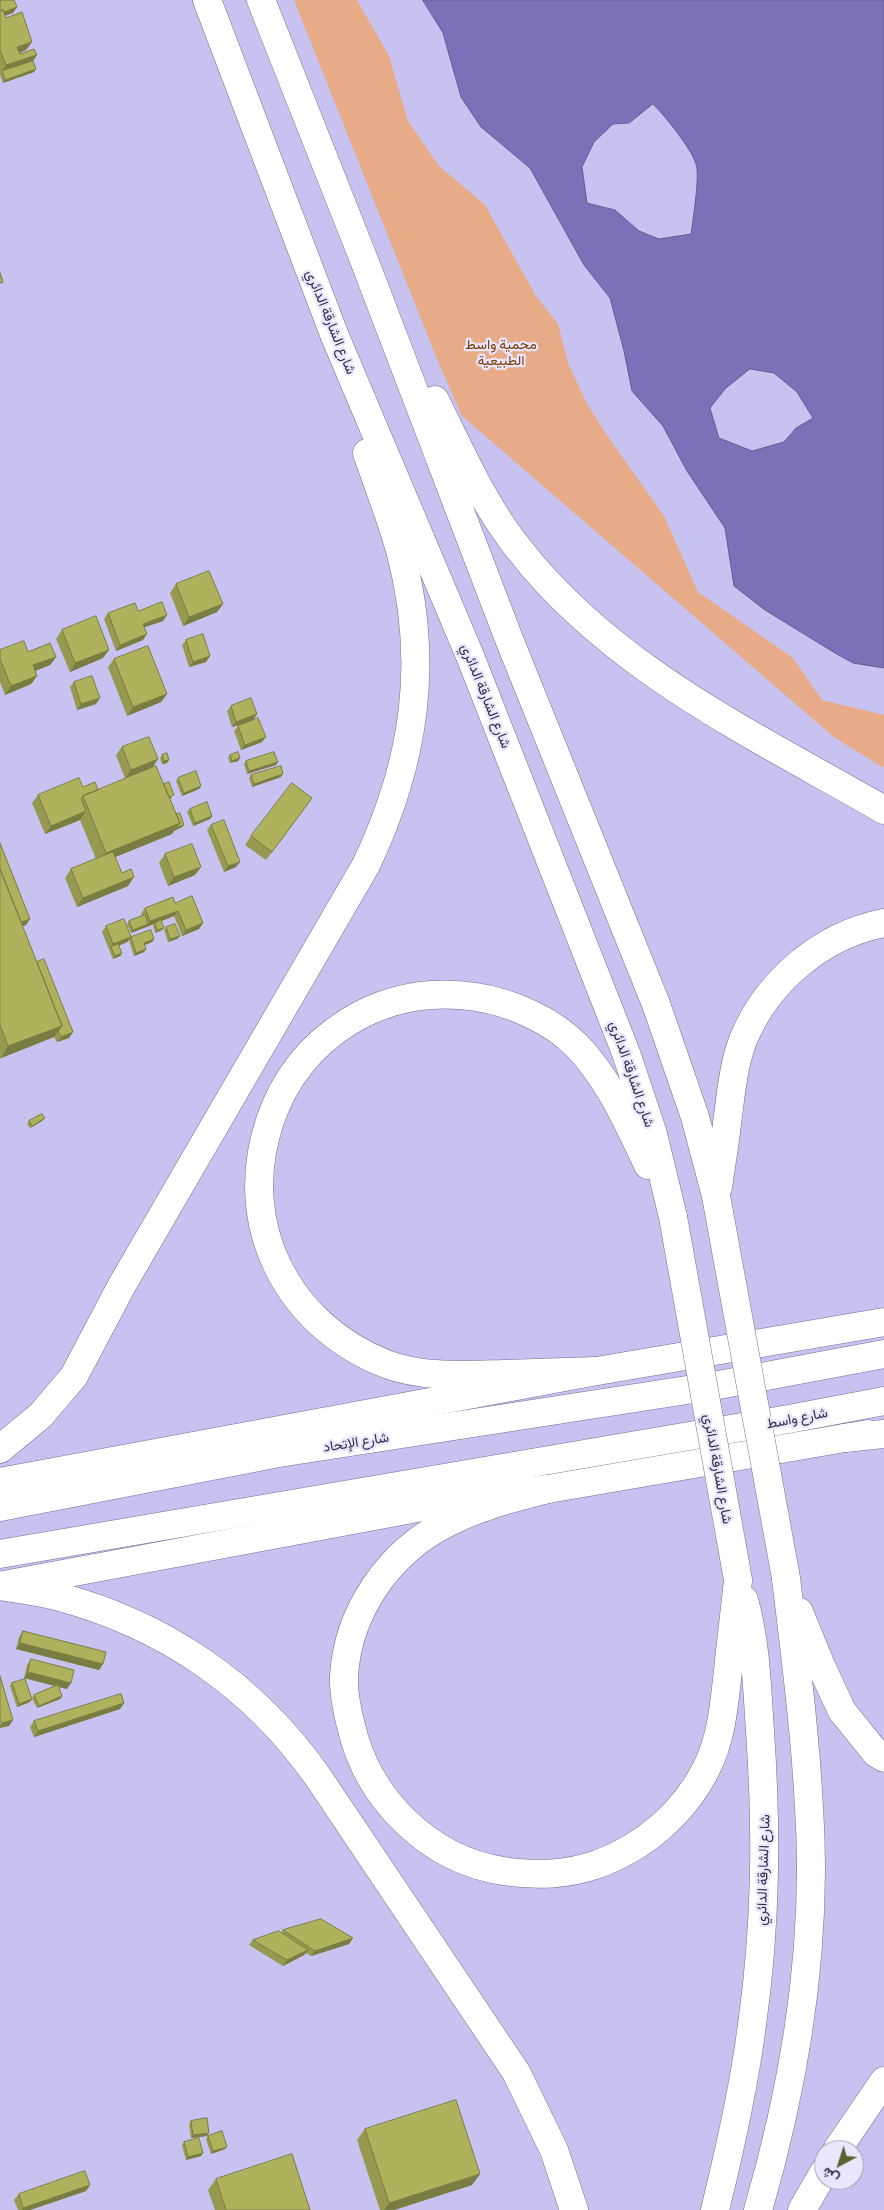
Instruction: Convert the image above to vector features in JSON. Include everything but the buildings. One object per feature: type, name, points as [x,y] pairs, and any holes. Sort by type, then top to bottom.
[{"type":"main road","name":"شارع الشارقة الدائري","points":[[207,0],[334,334],[470,656],[626,1052],[653,1134],[672,1217],[738,1580],[747,1612],[755,1660],[765,1804],[765,1859],[759,1971],[752,2026],[734,2126],[716,2210]]},
{"type":"main road","points":[[261,0],[364,260],[509,639],[659,1012],[695,1117],[716,1196],[786,1578],[809,1808],[809,1922],[802,1998],[788,2092],[776,2148],[758,2210]]},
{"type":"main road","points":[[364,260],[482,493],[517,548],[558,596],[605,638],[682,693],[884,810]]},
{"type":"main road","points":[[0,1449],[41,1415],[74,1376],[122,1285],[366,865],[393,802],[406,753],[413,713],[416,672],[414,630],[409,590],[400,549],[353,411],[334,334]]},
{"type":"main road","points":[[716,1196],[732,1083],[743,1041],[763,1004],[790,972],[824,944],[863,927],[884,923]]},
{"type":"main road","points":[[597,1371],[460,1375],[420,1373],[388,1365],[355,1350],[328,1331],[303,1307],[283,1279],[269,1249],[260,1216],[258,1172],[264,1138],[278,1099],[299,1064],[328,1034],[367,1010],[407,996],[452,993],[497,1000],[539,1018],[576,1044],[602,1077],[628,1123],[672,1217]]},
{"type":"main road","points":[[0,1432],[21,1414],[52,1381],[122,1285]]},
{"type":"main road","points":[[0,1482],[597,1371],[884,1322]]},
{"type":"main road","name":"شارع الإتحاد","points":[[0,1507],[279,1453],[713,1386],[884,1354]]},
{"type":"main road","name":"شارع واسط","points":[[0,1554],[709,1433],[884,1401]]},
{"type":"main road","points":[[0,1586],[460,1500],[548,1489],[884,1432]]},
{"type":"main road","points":[[548,1489],[484,1507],[446,1523],[407,1551],[382,1575],[362,1606],[350,1641],[344,1677],[347,1712],[355,1744],[366,1768],[388,1804],[411,1828],[443,1850],[486,1868],[529,1875],[575,1872],[619,1856],[652,1835],[683,1805],[706,1769],[721,1728],[738,1580]]},
{"type":"main road","points":[[786,1578],[822,1668],[842,1711],[876,1752],[884,1758]]},
{"type":"main road","points":[[0,1586],[55,1595],[131,1621],[168,1639],[189,1652],[241,1691],[285,1735],[318,1777],[516,2072],[543,2123],[574,2210]]},
{"type":"main road","points":[[844,2140],[884,2081]]},
{"type":"main road","points":[[802,2210],[814,2189]]},
{"type":"green space","name":"محمية واسط الطبيعية","points":[[294,0],[357,0],[389,56],[408,121],[439,166],[485,205],[536,296],[558,324],[568,363],[586,402],[606,434],[664,516],[698,592],[793,658],[822,700],[884,715],[884,768],[835,738],[462,416],[437,359]]},
{"type":"shaded area","points":[[423,0],[884,0],[884,668],[853,663],[765,610],[734,586],[725,528],[687,471],[663,426],[632,391],[610,298],[584,265],[530,168],[481,127],[461,97],[443,33]],"holes":[[[653,104],[671,124],[696,164],[697,187],[691,234],[659,239],[639,231],[615,210],[587,203],[582,167],[594,142],[613,124],[629,123]],[[750,369],[774,373],[797,392],[813,418],[796,428],[784,442],[752,451],[719,438],[710,408],[725,389]]]}]
